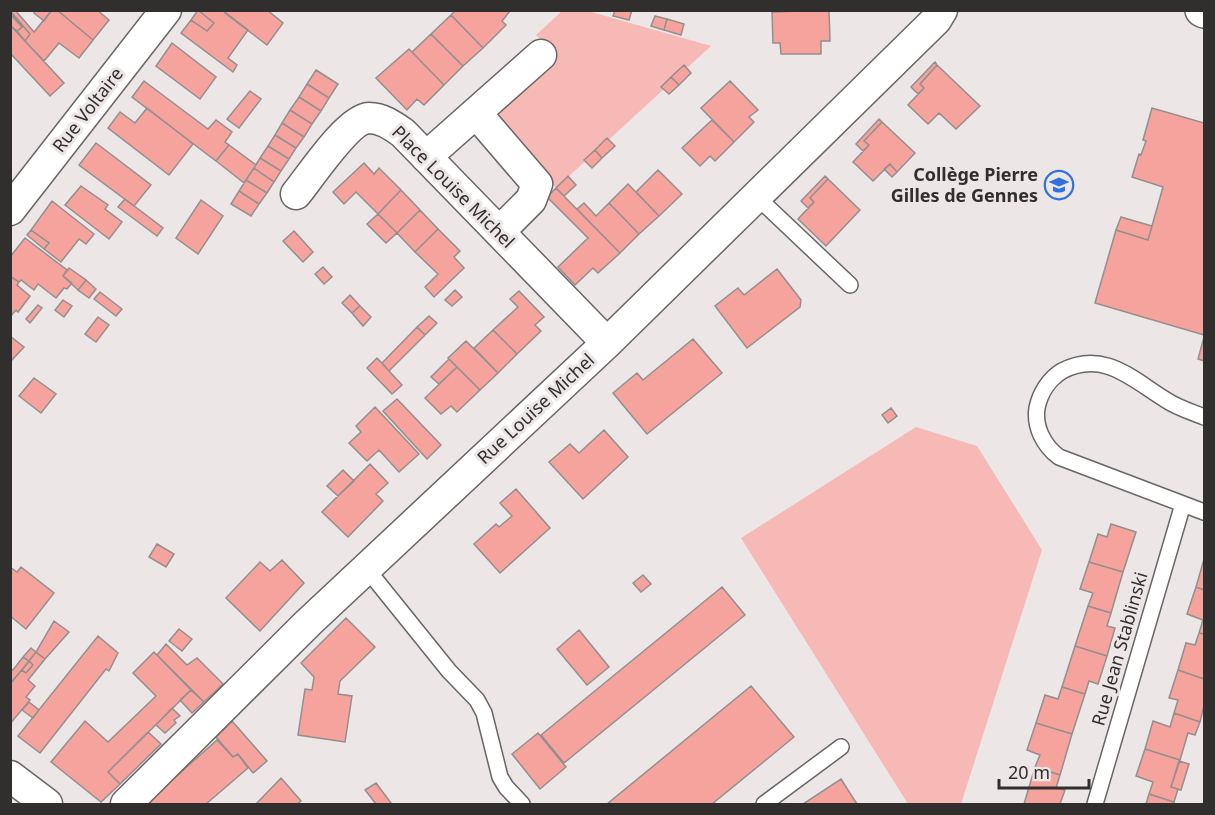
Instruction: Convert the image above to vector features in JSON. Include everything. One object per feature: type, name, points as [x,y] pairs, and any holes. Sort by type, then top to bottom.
[{"type":"street","name":"Rue Voltaire","points":[[10,210],[166,10]]},
{"type":"street","name":"Rue Louise Michel","points":[[126,804],[366,568],[606,343],[757,197],[936,20],[942,10]]},
{"type":"street","points":[[426,157],[541,55]]},
{"type":"street","points":[[476,113],[537,184],[531,200],[499,232]]},
{"type":"street","name":"Place Louise Michel","points":[[296,194],[352,125],[367,118],[375,118],[395,127],[606,343]]},
{"type":"street","points":[[10,776],[47,804]]},
{"type":"lane","points":[[757,197],[850,285]]},
{"type":"lane","points":[[1204,417],[1169,402],[1120,369],[1091,363],[1068,368],[1050,380],[1037,410],[1037,421],[1043,440],[1059,457],[1204,512]]},
{"type":"lane","name":"Rue Jean Stablinski","points":[[1095,804],[1183,504]]},
{"type":"lane","points":[[366,568],[449,671],[477,700],[484,713],[500,777],[522,804]]},
{"type":"lane","points":[[764,804],[841,747]]},
{"type":"shaded area","points":[[562,11],[588,11],[711,46],[556,188],[499,128],[500,106],[553,52],[536,35]]},
{"type":"shaded area","points":[[916,427],[977,446],[1042,550],[961,804],[908,804],[741,538]]},
{"type":"building","points":[[15,10],[34,32],[52,10],[57,10],[93,40],[79,58],[59,43],[44,61],[25,41],[30,34],[11,12]]},
{"type":"building","points":[[35,10],[52,10],[44,21],[34,13]]},
{"type":"building","points":[[57,10],[97,10],[109,20],[93,40]]},
{"type":"building","points":[[198,10],[222,10],[248,30],[228,58],[237,65],[233,72],[181,33],[191,20],[207,31],[214,23]]},
{"type":"building","points":[[198,10],[214,23],[207,31],[191,20]]},
{"type":"building","points":[[226,10],[267,10],[283,23],[267,45],[225,13]]},
{"type":"building","points":[[456,10],[510,11],[502,21],[506,25],[483,48],[451,15]]},
{"type":"building","points":[[615,10],[632,10],[629,20],[613,16]]},
{"type":"building","points":[[829,10],[830,41],[821,41],[821,54],[781,54],[780,43],[773,43],[772,12]]},
{"type":"building","points":[[11,12],[30,34],[25,41],[17,31],[22,27]]},
{"type":"building","points":[[10,14],[22,27],[17,31],[10,25]]},
{"type":"building","points":[[451,15],[483,48],[463,66],[431,34]]},
{"type":"building","points":[[655,16],[667,19],[664,30],[651,26]]},
{"type":"building","points":[[667,19],[684,24],[681,35],[664,30]]},
{"type":"building","points":[[10,25],[64,83],[50,96],[10,53]]},
{"type":"building","points":[[431,34],[463,66],[444,85],[412,52]]},
{"type":"building","points":[[172,43],[216,77],[200,99],[156,66]]},
{"type":"building","points":[[409,49],[444,85],[424,105],[417,99],[407,110],[376,78]]},
{"type":"building","points":[[935,62],[937,65],[920,84],[924,88],[918,94],[911,87]]},
{"type":"building","points":[[684,65],[691,73],[679,85],[671,77]]},
{"type":"building","points":[[937,65],[980,106],[956,129],[939,113],[928,124],[908,105],[924,88],[920,84]]},
{"type":"building","points":[[316,70],[338,84],[329,98],[307,84]]},
{"type":"building","points":[[671,77],[679,85],[669,94],[661,87]]},
{"type":"building","points":[[144,81],[208,129],[216,120],[232,132],[225,142],[229,145],[216,161],[132,97]]},
{"type":"building","points":[[730,81],[758,110],[749,117],[754,122],[734,142],[701,108]]},
{"type":"building","points":[[307,84],[329,98],[321,111],[299,97]]},
{"type":"building","points":[[250,91],[261,99],[239,128],[227,119]]},
{"type":"building","points":[[299,97],[321,111],[312,124],[290,110]]},
{"type":"building","points":[[147,108],[193,144],[169,175],[108,128],[120,112],[135,123]]},
{"type":"building","points":[[1152,108],[1204,123],[1204,335],[1095,303],[1116,230],[1148,240],[1163,187],[1132,177],[1139,154],[1141,155],[1146,141],[1143,140]]},
{"type":"building","points":[[290,110],[312,124],[304,137],[282,123]]},
{"type":"building","points":[[879,119],[882,122],[864,141],[869,145],[863,151],[856,144]]},
{"type":"building","points":[[712,120],[734,142],[715,161],[710,156],[700,166],[682,148]]},
{"type":"building","points":[[882,122],[915,153],[897,172],[890,164],[873,181],[853,162],[869,145],[864,141]]},
{"type":"building","points":[[282,123],[304,137],[296,148],[275,135]]},
{"type":"building","points":[[275,135],[296,148],[289,159],[268,146]]},
{"type":"building","points":[[607,138],[615,146],[602,158],[595,150]]},
{"type":"building","points":[[96,143],[151,185],[134,206],[79,165]]},
{"type":"building","points":[[229,145],[256,165],[244,183],[216,161]]},
{"type":"building","points":[[268,146],[289,159],[281,171],[260,158]]},
{"type":"building","points":[[595,150],[602,158],[592,168],[584,160]]},
{"type":"building","points":[[260,158],[281,171],[274,182],[254,168]]},
{"type":"building","points":[[364,163],[374,174],[379,168],[401,190],[378,214],[356,192],[344,204],[333,192]]},
{"type":"building","points":[[890,164],[897,172],[892,177],[884,169]]},
{"type":"building","points":[[254,168],[274,182],[267,193],[246,180]]},
{"type":"building","points":[[658,170],[682,194],[659,216],[636,192]]},
{"type":"building","points":[[568,176],[576,185],[564,196],[556,188]]},
{"type":"building","points":[[825,176],[828,179],[810,198],[814,202],[808,208],[801,201]]},
{"type":"building","points":[[828,179],[860,210],[826,246],[798,219],[814,202],[810,198]]},
{"type":"building","points":[[246,180],[267,193],[259,204],[239,191]]},
{"type":"building","points":[[628,184],[659,216],[639,234],[609,203]]},
{"type":"building","points":[[81,186],[108,205],[105,209],[122,222],[109,239],[65,205]]},
{"type":"building","points":[[556,188],[620,253],[598,273],[593,268],[575,285],[558,267],[588,238],[547,197]]},
{"type":"building","points":[[401,190],[420,210],[397,233],[378,214]]},
{"type":"building","points":[[239,191],[259,204],[251,216],[231,204]]},
{"type":"building","points":[[125,199],[163,228],[157,236],[118,207]]},
{"type":"building","points":[[201,200],[223,216],[198,254],[176,238]]},
{"type":"building","points":[[52,201],[94,234],[86,244],[79,239],[61,262],[44,249],[49,243],[31,230]]},
{"type":"building","points":[[584,203],[596,216],[609,203],[639,234],[620,253],[577,209]]},
{"type":"building","points":[[420,210],[438,229],[415,252],[397,233]]},
{"type":"building","points":[[378,214],[397,233],[386,243],[367,224]]},
{"type":"building","points":[[1121,217],[1152,226],[1148,240],[1116,230]]},
{"type":"building","points":[[438,229],[460,251],[454,257],[464,268],[434,297],[425,287],[438,274],[415,252]]},
{"type":"building","points":[[31,230],[49,243],[44,249],[27,235]]},
{"type":"building","points":[[294,231],[313,252],[303,262],[283,241]]},
{"type":"building","points":[[25,238],[67,270],[63,276],[72,283],[67,289],[64,288],[56,298],[38,284],[34,290],[21,280],[19,282],[10,276],[10,257]]},
{"type":"building","points":[[323,267],[332,277],[324,284],[315,274]]},
{"type":"building","points":[[69,268],[86,280],[78,290],[63,276]]},
{"type":"building","points":[[777,269],[801,300],[800,307],[747,348],[715,306],[738,288],[744,295]]},
{"type":"building","points":[[10,276],[19,282],[17,285],[30,296],[18,312],[16,310],[10,317]]},
{"type":"building","points":[[86,280],[96,289],[89,298],[78,290]]},
{"type":"building","points":[[455,290],[462,297],[452,306],[445,300]]},
{"type":"building","points":[[519,291],[544,317],[535,325],[541,331],[517,354],[493,330],[518,307],[510,299]]},
{"type":"building","points":[[100,292],[122,309],[116,316],[94,299]]},
{"type":"building","points":[[350,295],[360,306],[352,313],[342,303]]},
{"type":"building","points":[[63,300],[72,306],[64,317],[55,310]]},
{"type":"building","points":[[38,305],[42,308],[30,323],[26,319]]},
{"type":"building","points":[[360,306],[371,317],[363,326],[352,313]]},
{"type":"building","points":[[429,316],[437,323],[425,335],[417,327]]},
{"type":"building","points":[[98,317],[109,325],[96,342],[85,334]]},
{"type":"building","points":[[417,327],[425,335],[389,371],[382,363]]},
{"type":"building","points":[[493,330],[517,354],[498,373],[474,348]]},
{"type":"building","points":[[10,336],[24,347],[10,362]]},
{"type":"building","points":[[1204,337],[1204,361],[1198,359]]},
{"type":"building","points":[[693,339],[722,373],[647,434],[613,393],[637,373],[643,380]]},
{"type":"building","points":[[466,341],[498,373],[480,390],[448,358]]},
{"type":"building","points":[[377,358],[402,385],[392,394],[367,368]]},
{"type":"building","points":[[449,359],[457,367],[439,384],[431,377]]},
{"type":"building","points":[[457,367],[480,390],[457,412],[451,406],[441,414],[425,398]]},
{"type":"building","points":[[34,378],[56,394],[41,413],[19,396]]},
{"type":"building","points":[[397,399],[441,445],[427,459],[383,411]]},
{"type":"building","points":[[375,407],[419,454],[399,472],[379,450],[367,461],[349,443],[361,432],[356,426]]},
{"type":"building","points":[[891,408],[897,416],[888,423],[882,415]]},
{"type":"building","points":[[604,430],[628,457],[583,499],[549,462],[570,444],[579,453]]},
{"type":"building","points":[[370,464],[388,483],[376,494],[383,501],[348,537],[322,512]]},
{"type":"building","points":[[343,470],[354,481],[338,496],[327,486]]},
{"type":"building","points":[[516,489],[550,528],[500,573],[474,544],[496,524],[499,527],[512,516],[500,503]]},
{"type":"building","points":[[1111,524],[1136,532],[1123,572],[1089,562],[1098,534],[1107,537]]},
{"type":"building","points":[[157,544],[174,554],[166,567],[149,557]]},
{"type":"building","points":[[1204,559],[1204,590],[1196,587]]},
{"type":"building","points":[[282,560],[304,583],[260,631],[226,598],[260,562],[270,571]]},
{"type":"building","points":[[1089,562],[1123,572],[1111,613],[1088,606],[1093,593],[1080,589]]},
{"type":"building","points":[[10,567],[17,572],[21,567],[54,593],[26,629],[10,616]]},
{"type":"building","points":[[643,575],[651,584],[641,592],[633,583]]},
{"type":"building","points":[[722,587],[745,615],[564,763],[541,735]]},
{"type":"building","points":[[1196,587],[1204,590],[1204,634],[1199,633],[1203,620],[1187,614]]},
{"type":"building","points":[[1088,606],[1111,613],[1107,626],[1115,628],[1107,656],[1075,646]]},
{"type":"building","points":[[346,618],[375,647],[340,681],[338,694],[352,696],[345,742],[298,735],[305,689],[312,690],[314,677],[301,663]]},
{"type":"building","points":[[54,621],[69,632],[45,659],[36,652]]},
{"type":"building","points":[[179,629],[192,639],[182,651],[169,641]]},
{"type":"building","points":[[579,630],[609,667],[587,685],[557,649]]},
{"type":"building","points":[[1199,633],[1204,634],[1204,679],[1178,670],[1186,643],[1195,645]]},
{"type":"building","points":[[98,636],[118,653],[109,671],[106,669],[40,753],[18,736]]},
{"type":"building","points":[[166,644],[187,665],[197,658],[223,684],[204,702],[157,655]]},
{"type":"building","points":[[1075,646],[1107,656],[1098,684],[1089,681],[1085,694],[1062,687]]},
{"type":"building","points":[[31,648],[36,652],[29,661],[23,657]]},
{"type":"building","points":[[36,652],[45,659],[28,680],[35,686],[26,697],[30,700],[10,724],[10,684],[22,670],[26,673],[33,665],[29,661]]},
{"type":"building","points":[[154,652],[191,690],[108,772],[120,784],[101,802],[51,762],[85,721],[108,742],[156,696],[133,673]]},
{"type":"building","points":[[23,657],[29,661],[10,684],[10,668],[13,670]]},
{"type":"building","points":[[29,661],[33,665],[26,673],[22,670]]},
{"type":"building","points":[[1178,670],[1204,679],[1204,706],[1200,722],[1174,713],[1178,700],[1169,698]]},
{"type":"building","points":[[751,686],[794,737],[712,804],[607,804]]},
{"type":"building","points":[[1062,687],[1085,694],[1072,734],[1036,723],[1045,695],[1058,699]]},
{"type":"building","points":[[191,690],[204,702],[192,713],[180,700]]},
{"type":"building","points":[[29,702],[39,710],[33,718],[22,710]]},
{"type":"building","points":[[172,708],[180,716],[174,720],[176,723],[165,733],[156,725]]},
{"type":"building","points":[[1174,713],[1200,722],[1195,735],[1188,733],[1180,760],[1145,749],[1153,721],[1170,727]]},
{"type":"building","points":[[232,721],[267,761],[253,773],[238,754],[233,757],[216,737]]},
{"type":"building","points":[[1036,723],[1072,734],[1060,775],[1035,767],[1040,755],[1027,750]]},
{"type":"building","points":[[148,732],[161,744],[120,784],[108,772]]},
{"type":"building","points":[[538,733],[566,767],[540,789],[512,754]]},
{"type":"building","points":[[217,740],[233,757],[238,754],[248,768],[206,804],[145,804]]},
{"type":"building","points":[[1145,749],[1180,760],[1171,787],[1178,789],[1174,802],[1149,794],[1153,782],[1136,776]]},
{"type":"building","points":[[1179,761],[1189,764],[1181,790],[1171,787]]},
{"type":"building","points":[[1035,767],[1060,775],[1056,788],[1065,790],[1060,804],[1024,804]]},
{"type":"building","points":[[281,778],[301,801],[297,804],[256,804]]},
{"type":"building","points":[[841,779],[857,804],[803,804]]},
{"type":"building","points":[[376,783],[391,803],[376,804],[365,790]]},
{"type":"building","points":[[1149,794],[1174,802],[1174,804],[1146,804]]},
{"type":"place","name":"Collège Pierre Gilles de Gennes","points":[[1059,185]]}]
